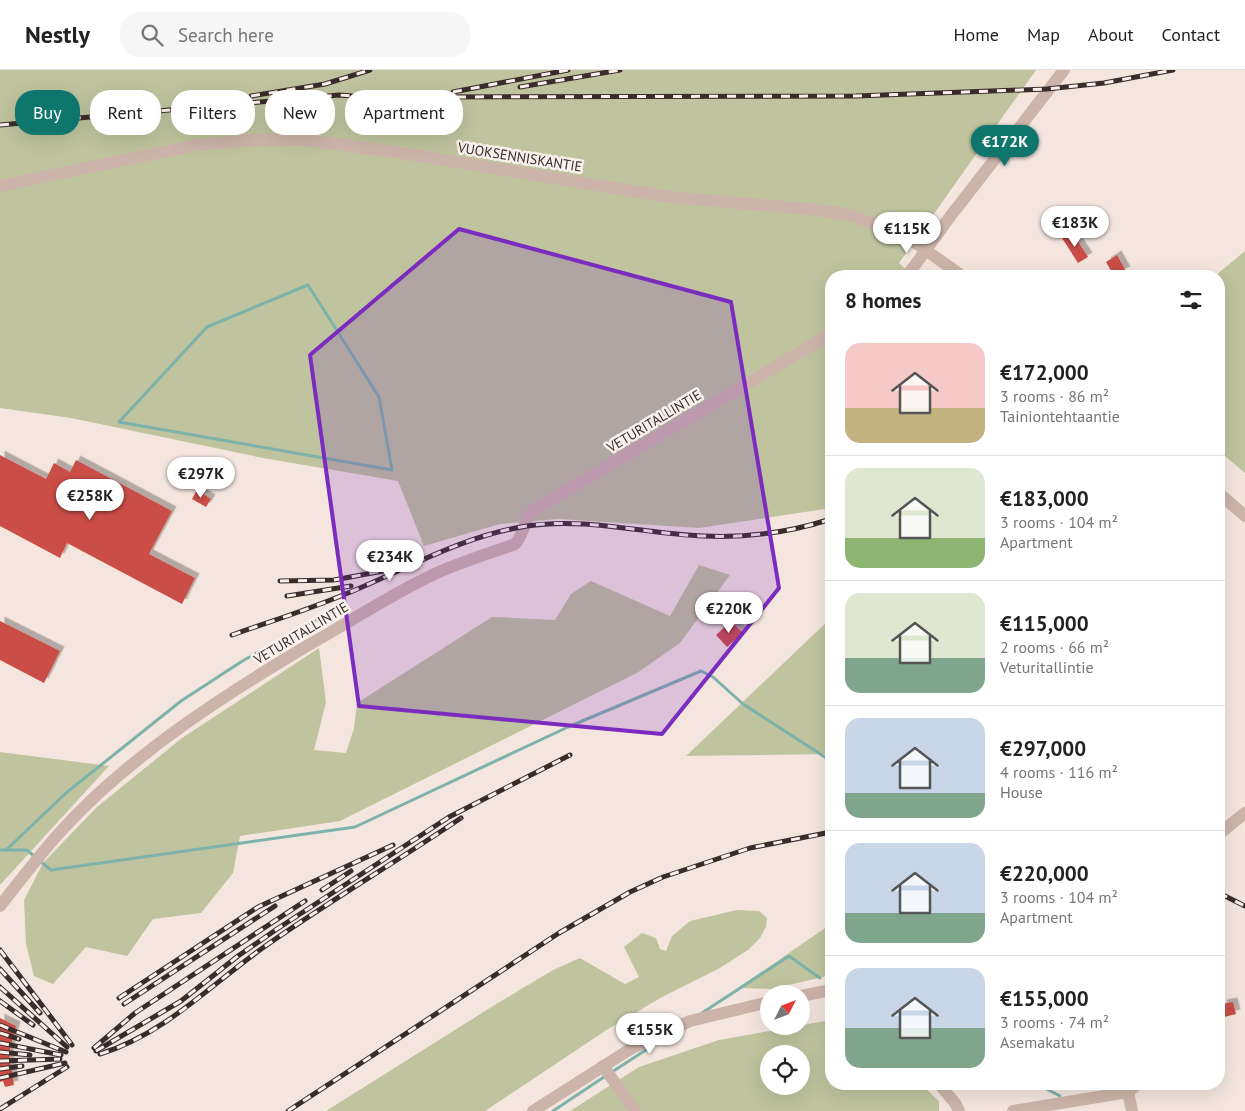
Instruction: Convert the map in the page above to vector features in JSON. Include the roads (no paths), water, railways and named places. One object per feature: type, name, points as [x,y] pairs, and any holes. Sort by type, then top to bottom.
[{"type":"street","points":[[912,270],[949,218],[1064,70]]},
{"type":"street","name":"VUOKSENNISKANTIE","points":[[0,186],[197,145],[252,140],[299,139],[395,152],[670,197],[818,210],[850,215],[906,236],[928,249],[954,270]]},
{"type":"street","name":"VETURITALLINTIE","points":[[0,906],[62,830],[104,789],[129,768],[212,707],[270,668],[390,598],[440,572],[515,544],[521,538],[527,516],[532,511],[825,338]]},
{"type":"street","points":[[1225,498],[1245,516]]},
{"type":"street","points":[[1225,829],[1245,813]]},
{"type":"street","points":[[810,994],[825,991]]},
{"type":"street","points":[[533,1111],[632,1048],[690,1021],[760,1004]]},
{"type":"street","points":[[603,1066],[635,1111]]},
{"type":"street","points":[[944,1090],[955,1102],[959,1111]]},
{"type":"street","points":[[1013,1111],[1123,1090]]},
{"type":"street","points":[[1132,1111],[1133,1090]]},
{"type":"waterway","points":[[308,285],[379,397],[392,470],[119,422],[207,327],[308,285]]},
{"type":"waterway","points":[[6,850],[66,793],[181,701],[244,660],[331,612]]},
{"type":"waterway","points":[[40,861],[51,870],[355,827],[568,727],[701,671],[713,677],[743,704],[825,757]]},
{"type":"waterway","points":[[0,850],[27,850],[35,857]]},
{"type":"waterway","points":[[702,1013],[789,956],[820,978]]},
{"type":"waterway","points":[[612,1072],[655,1044]]},
{"type":"waterway","points":[[553,1111],[607,1075]]},
{"type":"waterway","points":[[1048,1090],[1060,1096]]},
{"type":"railway","points":[[255,95],[325,84],[370,70]]},
{"type":"railway","points":[[463,90],[568,70]]},
{"type":"railway","points":[[520,87],[620,70]]},
{"type":"railway","points":[[463,97],[856,96],[1047,89],[1104,83],[1173,70]]},
{"type":"railway","points":[[0,125],[345,95]]},
{"type":"railway","points":[[232,635],[302,611],[365,586],[456,546],[503,531],[527,526],[571,523],[682,535],[736,536],[784,531],[825,521]]},
{"type":"railway","points":[[280,581],[334,580],[383,571]]},
{"type":"railway","points":[[287,596],[351,586]]},
{"type":"railway","points":[[96,1051],[181,1001],[238,956],[277,929],[449,817],[570,755]]},
{"type":"railway","points":[[100,1054],[123,1045],[166,1021],[264,947],[461,818]]},
{"type":"railway","points":[[288,1111],[559,933],[630,892],[663,877],[750,848],[825,833]]},
{"type":"railway","points":[[119,998],[258,907],[393,845]]},
{"type":"railway","points":[[322,890],[351,871]]},
{"type":"railway","points":[[1225,896],[1245,906]]},
{"type":"railway","points":[[94,1048],[135,1013],[305,901]]},
{"type":"railway","points":[[124,1004],[275,906]]},
{"type":"railway","points":[[0,950],[72,1045]]},
{"type":"railway","points":[[0,969],[40,1013]]},
{"type":"railway","points":[[0,987],[67,1047]]},
{"type":"railway","points":[[0,1001],[33,1025]]},
{"type":"railway","points":[[0,1025],[66,1052]]},
{"type":"railway","points":[[0,1033],[19,1039]]},
{"type":"railway","points":[[0,1043],[61,1055]]},
{"type":"railway","points":[[0,1052],[30,1055]]},
{"type":"railway","points":[[0,1061],[60,1059]]},
{"type":"railway","points":[[0,1078],[65,1063]]},
{"type":"railway","points":[[0,1069],[22,1066]]},
{"type":"railway","points":[[0,1109],[67,1067]]}]
